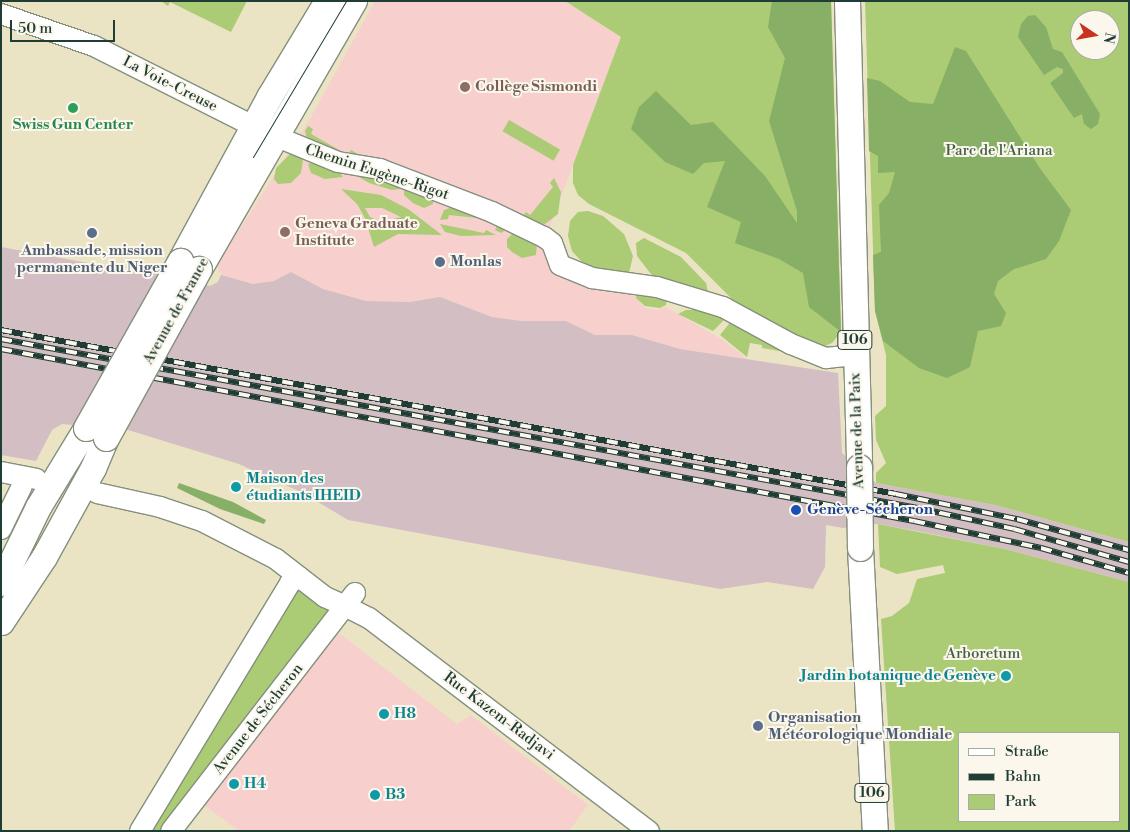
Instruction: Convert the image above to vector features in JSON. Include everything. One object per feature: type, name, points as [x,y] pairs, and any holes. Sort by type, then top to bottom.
[{"type":"main road","name":"Avenue de France","points":[[1,622],[44,557],[93,468],[96,433],[264,131],[328,1]]},
{"type":"main road","name":"Avenue de France","points":[[264,131],[354,1]]},
{"type":"main road","name":"Avenue de la Paix","points":[[847,1],[860,548],[875,831]]},
{"type":"main road","name":"Avenue de France","points":[[1,583],[34,514],[68,454],[96,433]]},
{"type":"street","name":"La Voie-Creuse","points":[[1,14],[94,46],[264,131]]},
{"type":"street","name":"Chemin Eugène-Rigot","points":[[264,131],[338,162],[380,169],[492,212],[552,243],[560,265],[592,278],[657,287],[722,307],[791,344],[826,358],[855,355]]},
{"type":"street","points":[[1,472],[29,482],[1,529]]},
{"type":"street","name":"Rue Kazem-Radjavi","points":[[97,493],[160,507],[202,521],[276,559],[325,597],[350,599],[376,624],[649,831]]},
{"type":"street","points":[[140,831],[290,583],[299,577]]},
{"type":"street","name":"Avenue de Sécheron","points":[[171,831],[350,599]]},
{"type":"shaded area","points":[[375,1],[565,1],[621,37],[549,229],[564,264],[634,294],[645,308],[657,310],[666,307],[723,340],[747,359],[680,349],[632,335],[595,335],[566,321],[522,321],[492,317],[440,297],[410,302],[366,301],[323,289],[291,272],[274,281],[253,284],[221,275],[217,265],[308,122]]},
{"type":"shaded area","points":[[1,247],[132,271],[133,267],[157,271],[210,286],[218,282],[221,275],[253,284],[274,281],[291,272],[323,289],[366,301],[410,302],[440,297],[492,317],[522,321],[566,321],[595,335],[632,335],[680,349],[838,373],[842,453],[876,483],[995,505],[1129,542],[1129,582],[1005,549],[878,524],[843,528],[826,525],[825,567],[813,589],[767,582],[720,589],[348,520],[303,493],[239,464],[128,430],[62,424],[52,430],[36,461],[1,455]]},
{"type":"shaded area","points":[[335,630],[457,724],[471,715],[588,805],[569,831],[239,831],[201,803]]},
{"type":"green space","points":[[161,1],[247,1],[231,32],[170,2],[168,6]]},
{"type":"green space","points":[[565,1],[831,1],[841,332],[832,343],[817,349],[739,306],[686,253],[589,204],[578,195],[573,183],[573,165],[621,37]]},
{"type":"green space","points":[[772,1],[831,1],[841,332],[809,307],[803,273],[779,259],[735,243],[741,222],[707,207],[725,161],[704,163],[693,174],[665,162],[631,129],[639,107],[656,91],[691,125],[713,122],[765,176],[797,223],[797,211],[769,121],[785,58],[768,27]]},
{"type":"green space","name":"Parc de l'Ariana","points":[[865,1],[1129,1],[1129,542],[995,505],[876,483],[876,473],[886,463],[876,440],[875,416],[886,406],[886,355],[875,311]]},
{"type":"green space","points":[[1035,15],[1046,27],[1053,49],[1062,52],[1100,114],[1098,124],[1091,129],[1084,124],[1082,114],[1074,118],[1050,83],[1063,73],[1063,69],[1057,67],[1044,75],[1018,37],[1021,24],[1028,16]]},
{"type":"green space","points":[[955,47],[966,51],[1039,167],[1071,210],[1059,241],[1046,259],[1014,269],[998,281],[994,294],[1006,313],[1001,326],[978,331],[970,367],[947,378],[919,368],[883,341],[875,311],[873,255],[881,252],[879,205],[889,193],[895,172],[878,173],[878,156],[869,151],[867,78],[880,81],[910,102],[933,104]]},
{"type":"green space","points":[[509,120],[560,149],[554,161],[502,131]]},
{"type":"green space","points":[[308,126],[313,129],[311,134],[348,155],[351,150],[365,158],[359,160],[307,139],[305,131]]},
{"type":"green space","points":[[290,154],[300,155],[303,159],[301,173],[291,183],[278,184],[274,179],[276,168]]},
{"type":"green space","points":[[317,161],[337,169],[343,177],[325,179],[311,173],[308,164]]},
{"type":"green space","points":[[354,170],[400,186],[400,189],[392,190],[369,183],[355,175]]},
{"type":"green space","points":[[554,178],[561,192],[558,214],[545,224],[520,220],[526,212],[530,215],[553,187],[550,183]]},
{"type":"green space","points":[[404,187],[433,199],[433,204],[424,208],[413,203],[404,195]]},
{"type":"green space","points":[[341,189],[381,195],[408,209],[442,235],[398,234],[374,247],[365,218],[357,204]],"holes":[[[365,208],[382,208],[401,217],[382,222],[370,217]]]},
{"type":"green space","points":[[458,205],[506,228],[501,233],[495,230],[497,226],[477,218],[449,215],[448,219],[440,220],[444,210]]},
{"type":"green space","points":[[588,211],[603,216],[624,234],[633,256],[629,273],[616,277],[584,264],[572,251],[568,236],[570,221],[578,212]]},
{"type":"green space","points":[[440,224],[484,233],[486,230],[496,235],[461,236],[445,232]]},
{"type":"green space","points":[[513,233],[537,242],[536,255],[522,258],[512,252],[507,247],[507,239]]},
{"type":"green space","points":[[644,238],[681,257],[706,283],[708,292],[654,278],[637,256],[636,243]]},
{"type":"green space","points":[[638,291],[667,300],[666,305],[660,308],[645,306],[636,298]]},
{"type":"green space","points":[[686,310],[703,310],[723,315],[724,320],[713,331],[678,314]]},
{"type":"green space","points":[[732,320],[803,355],[762,348],[762,345],[750,343],[747,357],[720,335]]},
{"type":"green space","points":[[179,483],[233,502],[266,520],[264,524],[220,509],[177,488]]},
{"type":"green space","name":"Jardin botanique de Genève","points":[[878,524],[1005,549],[1129,582],[1129,831],[895,831],[881,619],[892,616],[909,603],[917,579],[945,573],[943,565],[897,574],[880,567]]},
{"type":"green space","points":[[294,584],[331,607],[329,615],[164,831],[143,831]]},
{"type":"tram line","points":[[253,157],[346,1]]},
{"type":"railway","points":[[1,330],[896,494],[1017,519],[1129,550]]},
{"type":"railway","points":[[1,339],[918,508],[1014,529],[1129,562]]},
{"type":"railway","points":[[1,349],[914,521],[1041,548],[1129,573]]},
{"type":"place","name":"Collège Sismondi","points":[[465,87]]},
{"type":"place","name":"Swiss Gun Center","points":[[73,108]]},
{"type":"place","name":"Geneva Graduate Institute","points":[[285,232]]},
{"type":"place","name":"Ambassade, mission permanente du Niger","points":[[92,233]]},
{"type":"place","name":"Monlas","points":[[440,262]]},
{"type":"place","name":"Maison des étudiants IHEID","points":[[236,487]]},
{"type":"place","name":"Genève-Sécheron","points":[[796,510]]},
{"type":"place","name":"Jardin botanique de Genève","points":[[1006,676]]},
{"type":"place","name":"H8","points":[[384,714]]},
{"type":"place","name":"Organisation Météorologique Mondiale","points":[[758,726]]},
{"type":"place","name":"H4","points":[[234,784]]},
{"type":"place","name":"B3","points":[[375,795]]},
{"type":"park label","name":"Arboretum","points":[[983,654]]}]
